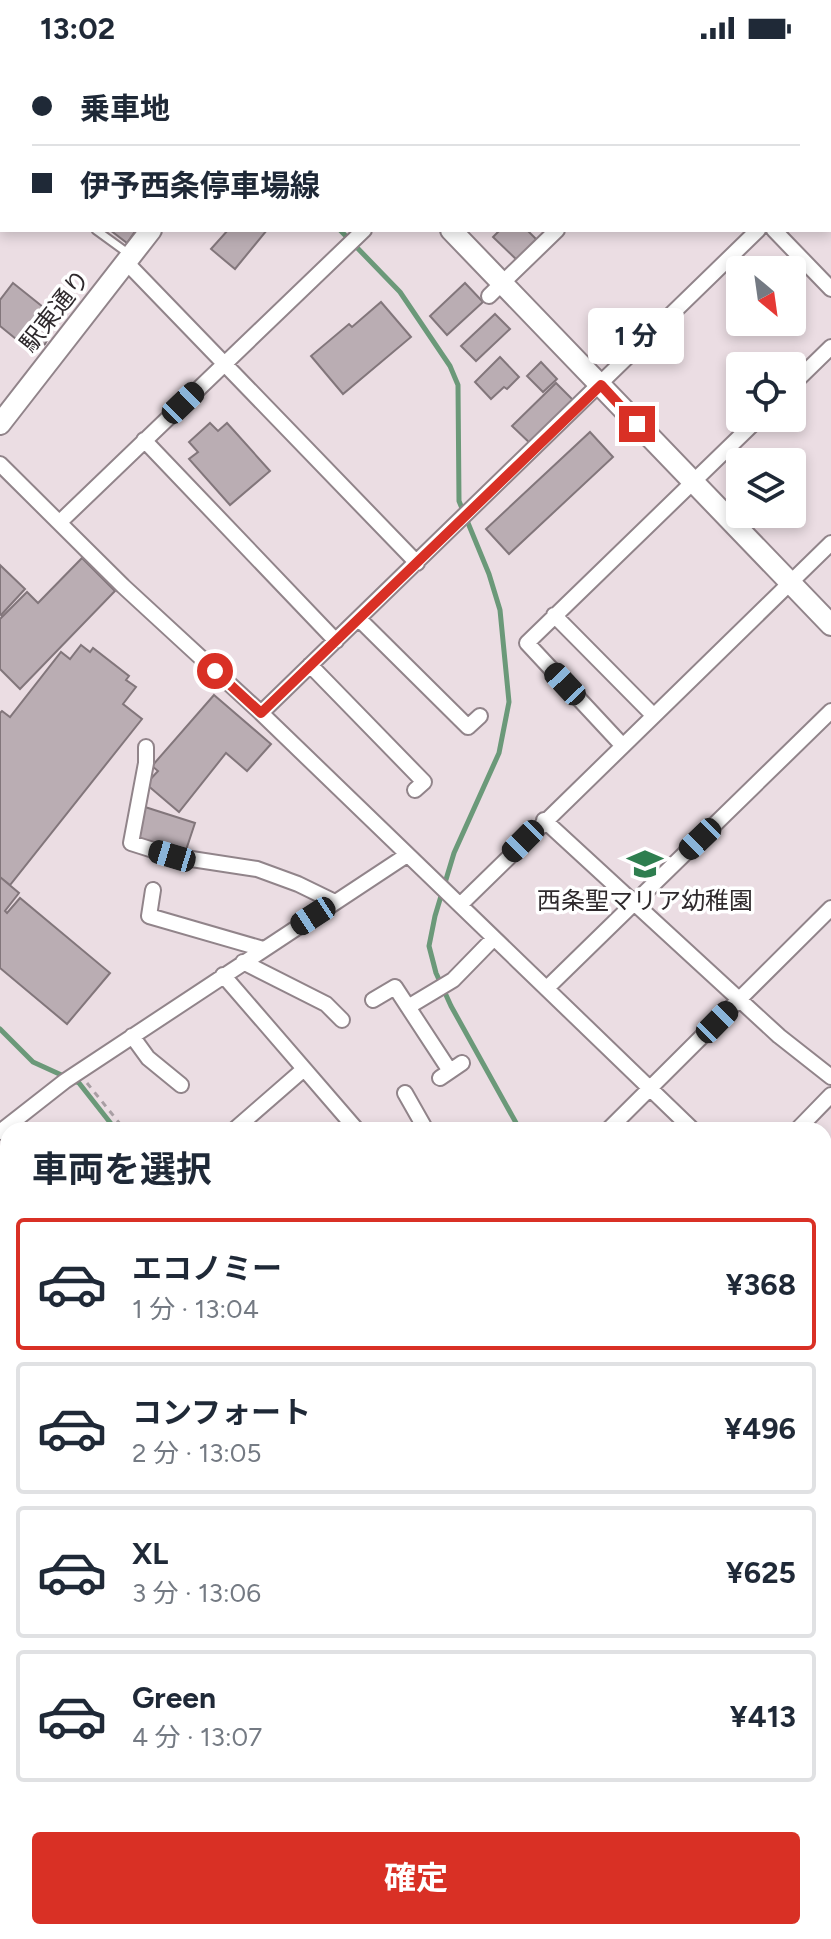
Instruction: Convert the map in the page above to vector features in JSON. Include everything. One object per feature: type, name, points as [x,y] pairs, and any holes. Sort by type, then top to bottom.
[{"type":"main road","name":"駅東通り","points":[[0,424],[149,232]]},
{"type":"main road","points":[[452,232],[496,290],[601,385],[831,625]]},
{"type":"street","points":[[496,290],[555,232]]},
{"type":"street","points":[[261,713],[756,232]]},
{"type":"street","points":[[776,232],[831,289]]},
{"type":"street","points":[[61,521],[357,236]]},
{"type":"street","points":[[129,259],[223,365],[417,563]]},
{"type":"street","points":[[806,371],[831,347]]},
{"type":"street","points":[[622,745],[527,643],[745,432]]},
{"type":"street","points":[[144,440],[336,641]]},
{"type":"street","points":[[0,464],[61,521],[123,586],[261,713],[685,1122]]},
{"type":"street","points":[[460,905],[831,543]]},
{"type":"street","points":[[554,615],[653,715]]},
{"type":"street","points":[[359,619],[468,727],[480,716]]},
{"type":"street","points":[[310,665],[424,782],[415,790]]},
{"type":"street","points":[[547,988],[831,711]]},
{"type":"street","points":[[146,747],[146,763],[131,843],[172,856],[257,869],[335,902]]},
{"type":"street","points":[[544,820],[779,1036],[831,1077]]},
{"type":"street","points":[[14,1122],[73,1076],[407,855]]},
{"type":"street","points":[[153,890],[149,916],[263,949]]},
{"type":"street","points":[[616,1122],[831,908]]},
{"type":"street","points":[[408,1007],[453,980],[494,938]]},
{"type":"street","points":[[243,962],[326,1004],[342,1020]]},
{"type":"street","points":[[223,975],[348,1122]]},
{"type":"street","points":[[373,1000],[395,987],[451,1071]]},
{"type":"street","points":[[132,1036],[148,1058],[181,1085]]},
{"type":"street","points":[[243,1122],[304,1069]]},
{"type":"street","points":[[405,1093],[421,1122]]},
{"type":"street","points":[[805,1122],[831,1095]]},
{"type":"lane","points":[[98,232],[129,259]]},
{"type":"path","points":[[73,1076],[117,1122]]},
{"type":"building","points":[[113,232],[135,232],[127,243]]},
{"type":"building","points":[[226,232],[265,232],[235,269],[211,249]]},
{"type":"building","points":[[498,232],[529,232],[539,242],[519,262],[493,237]]},
{"type":"building","points":[[13,283],[58,319],[45,344],[32,352],[0,326],[0,300]]},
{"type":"building","points":[[465,283],[483,302],[447,335],[430,316]]},
{"type":"building","points":[[381,302],[411,337],[343,394],[311,356]]},
{"type":"building","points":[[495,314],[510,329],[476,361],[461,346]]},
{"type":"building","points":[[500,357],[519,377],[491,399],[475,382]]},
{"type":"building","points":[[541,362],[557,379],[543,392],[527,376]]},
{"type":"building","points":[[556,383],[576,403],[533,446],[512,426]]},
{"type":"building","points":[[210,423],[218,431],[227,423],[270,471],[230,505],[189,459],[198,452],[189,442]]},
{"type":"building","points":[[590,432],[613,457],[509,554],[486,529]]},
{"type":"building","points":[[82,558],[115,591],[20,689],[0,669],[0,619],[27,592],[38,603]]},
{"type":"building","points":[[0,565],[25,589],[1,615],[0,614]]},
{"type":"building","points":[[81,645],[90,652],[93,648],[129,676],[126,680],[136,687],[123,704],[142,719],[10,885],[0,877],[0,713],[2,711],[10,717],[61,652],[70,659]]},
{"type":"building","points":[[214,695],[271,744],[247,771],[226,753],[179,812],[146,784],[158,771],[152,766]]},
{"type":"building","points":[[145,807],[195,823],[185,853],[136,838]]},
{"type":"building","points":[[0,877],[19,893],[5,911],[7,913],[20,898],[110,973],[67,1024],[0,968]]},
{"type":"waterway","points":[[342,232],[400,292],[450,366],[458,385],[459,501],[500,610],[509,702],[499,753],[454,853],[429,946],[436,973],[451,1006],[516,1122]]},
{"type":"waterway","points":[[0,1029],[33,1062],[79,1083],[110,1122]]},
{"type":"place","name":"西条聖マリア幼稚園","points":[[645,864]]},
{"type":"route","points":[[215,671],[261,713],[601,385],[637,424]]}]
